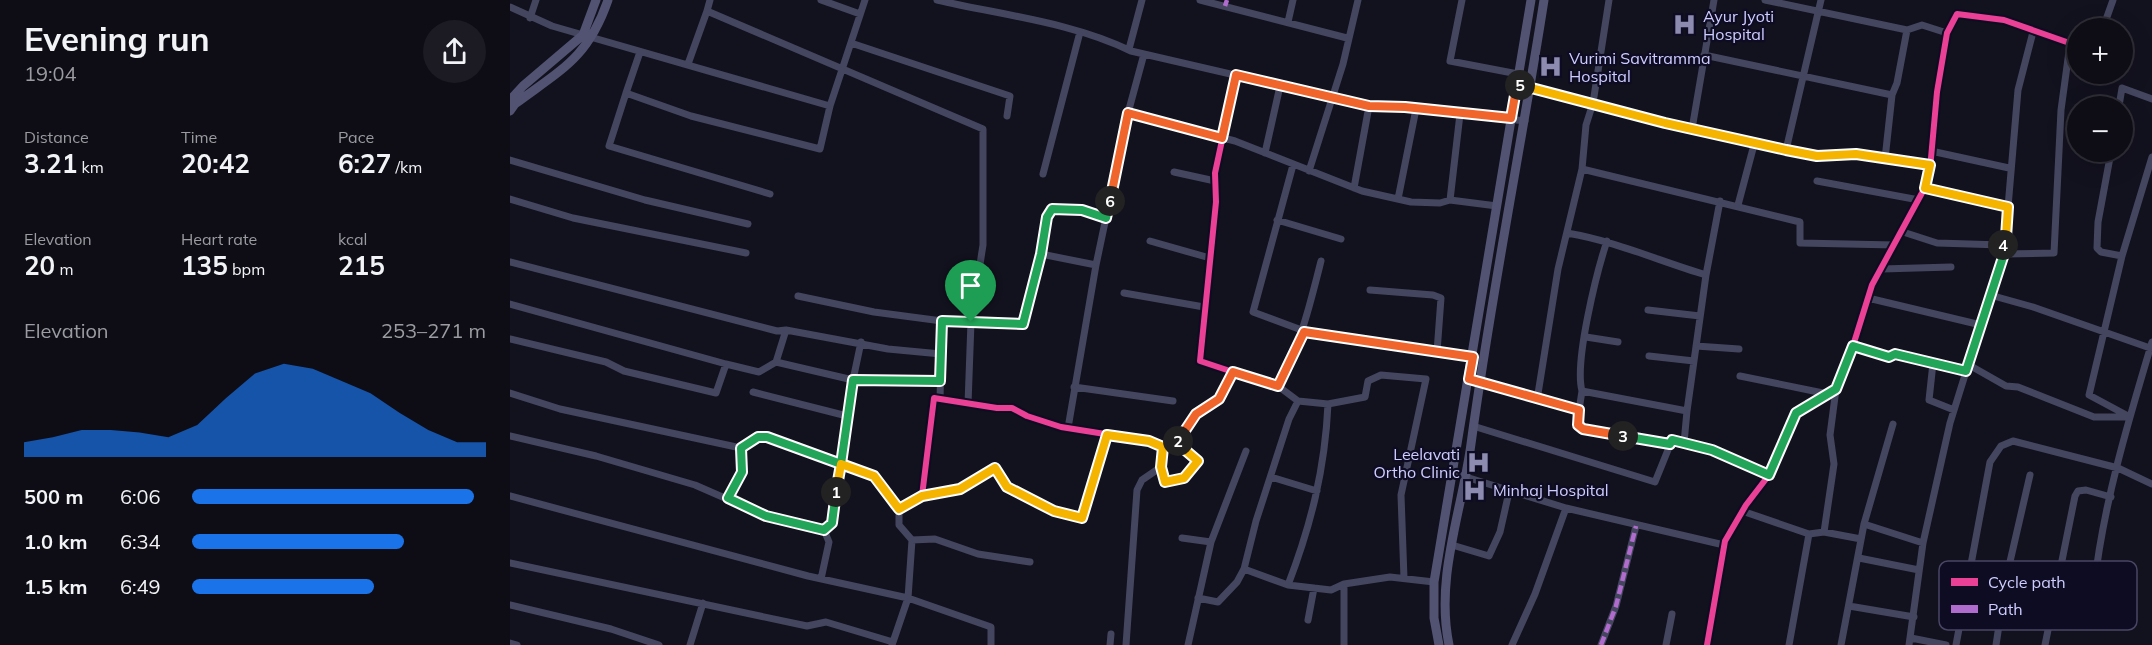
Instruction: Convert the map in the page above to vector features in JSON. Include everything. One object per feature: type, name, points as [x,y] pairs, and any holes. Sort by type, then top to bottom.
[{"type":"main road","points":[[588,36],[596,0]]},
{"type":"main road","points":[[511,105],[578,57],[608,0]]},
{"type":"main road","points":[[1449,645],[1434,582],[1531,0]]},
{"type":"main road","points":[[1439,645],[1438,601],[1466,477],[1544,0]]},
{"type":"street","points":[[530,18],[536,0]]},
{"type":"street","points":[[688,64],[710,0]]},
{"type":"street","points":[[821,0],[860,14]]},
{"type":"street","points":[[626,93],[691,116],[820,149],[830,106],[865,0]]},
{"type":"street","points":[[937,0],[1080,32],[1109,40],[1129,50],[1144,54],[1333,99],[1369,106],[1525,121]]},
{"type":"street","points":[[1129,50],[1142,0]]},
{"type":"street","points":[[1200,0],[1226,3],[1347,38]]},
{"type":"street","points":[[1288,22],[1293,0]]},
{"type":"street","points":[[1310,171],[1344,64],[1347,38],[1358,0]]},
{"type":"street","points":[[1462,0],[1450,61],[1518,74]]},
{"type":"street","points":[[1536,400],[1558,269],[1582,169],[1586,125],[1593,103],[1609,0]]},
{"type":"street","points":[[1692,129],[1714,0]]},
{"type":"street","points":[[1765,0],[1906,30],[1922,26],[1947,33]]},
{"type":"street","points":[[1786,150],[1821,0]]},
{"type":"street","points":[[2107,18],[2113,0]]},
{"type":"street","points":[[510,7],[530,18],[588,36],[830,106]]},
{"type":"street","points":[[707,11],[983,129],[983,245],[971,322],[968,404]]},
{"type":"street","points":[[1824,532],[1834,464],[1830,435],[1836,389],[1868,298],[1925,188],[1930,165],[1936,92],[1947,33],[1958,14],[2004,20],[2067,43]]},
{"type":"street","points":[[1885,159],[1892,95],[1897,83],[1906,30]]},
{"type":"street","points":[[1043,174],[1080,32]]},
{"type":"street","points":[[1946,645],[1910,642],[1919,570],[1923,543],[1954,410],[2004,254],[2002,245],[2006,237],[2011,173],[2009,168],[2018,90],[2033,32]]},
{"type":"street","points":[[851,43],[1010,96],[1007,116]]},
{"type":"street","points":[[640,52],[609,146],[770,194]]},
{"type":"street","points":[[1068,428],[1096,265],[1128,113],[1144,54]]},
{"type":"street","points":[[1704,55],[1892,95]]},
{"type":"street","points":[[1236,75],[1215,181],[1216,202],[1200,361],[1278,386],[1298,401],[1328,404],[1365,397],[1368,381],[1381,375],[1426,379],[1401,495],[1404,578]]},
{"type":"street","points":[[2004,254],[2054,253],[2061,110],[2067,80]]},
{"type":"street","points":[[1517,84],[1692,129],[1755,141],[1786,150],[1817,156],[1856,154],[1930,165]]},
{"type":"street","points":[[1265,153],[1280,86]]},
{"type":"street","points":[[2121,96],[2122,88],[2152,99]]},
{"type":"street","points":[[1354,188],[1369,106]]},
{"type":"street","points":[[1398,199],[1416,109]]},
{"type":"street","points":[[1128,113],[1222,138],[1354,188],[1398,199],[1440,203],[1450,200],[1497,206]]},
{"type":"street","points":[[1450,200],[1460,114]]},
{"type":"street","points":[[1738,205],[1755,141]]},
{"type":"street","points":[[1931,151],[2009,168]]},
{"type":"street","points":[[2130,417],[2089,395],[2122,256],[2152,157]]},
{"type":"street","points":[[510,160],[635,197],[748,224]]},
{"type":"street","points":[[2109,162],[2098,222],[2097,248],[2101,252],[2122,256]]},
{"type":"street","points":[[1293,165],[1253,312],[1304,332],[1473,357]]},
{"type":"street","points":[[1582,169],[1738,205],[1800,222],[1800,243],[1895,245]]},
{"type":"street","points":[[1174,172],[1215,181]]},
{"type":"street","points":[[1817,181],[1919,200]]},
{"type":"street","points":[[2142,185],[2152,187]]},
{"type":"street","points":[[1925,188],[2008,207]]},
{"type":"street","points":[[510,199],[573,218],[746,254]]},
{"type":"street","points":[[1684,443],[1706,275],[1720,201]]},
{"type":"street","points":[[798,296],[874,312],[942,321],[1023,324],[1041,254],[1047,217],[1052,209],[1082,210],[1106,218]]},
{"type":"street","points":[[1277,220],[1341,239]]},
{"type":"street","points":[[1567,232],[1607,241],[1649,258],[1706,275]]},
{"type":"street","points":[[1903,232],[1937,243],[2002,245]]},
{"type":"street","points":[[1150,241],[1210,258]]},
{"type":"street","points":[[1607,241],[1598,269],[1581,363],[1582,391],[1578,425],[1583,429],[1670,444]]},
{"type":"street","points":[[1041,254],[1096,265]]},
{"type":"street","points":[[1278,386],[1304,332],[1321,261]]},
{"type":"street","points":[[510,262],[777,331],[786,330],[861,342],[888,349],[941,354]]},
{"type":"street","points":[[1882,268],[1951,267]]},
{"type":"street","points":[[1370,290],[1433,295],[1441,298],[1437,352]]},
{"type":"street","points":[[1124,293],[1204,307]]},
{"type":"street","points":[[1990,295],[2033,307],[2103,332],[2151,345],[2130,417],[2099,561]]},
{"type":"street","points":[[1868,298],[1981,325]]},
{"type":"street","points":[[510,304],[759,372],[776,362],[786,330]]},
{"type":"street","points":[[1648,310],[1700,316]]},
{"type":"street","points":[[940,399],[942,321]]},
{"type":"street","points":[[1586,337],[1618,342]]},
{"type":"street","points":[[510,339],[606,362],[624,371],[716,393],[726,364]]},
{"type":"street","points":[[824,530],[832,523],[853,380],[861,342]]},
{"type":"street","points":[[1696,346],[1739,349]]},
{"type":"street","points":[[1853,346],[1889,357],[1895,354],[1967,368],[2006,386],[2018,387],[2094,417],[2130,417]]},
{"type":"street","points":[[1649,356],[1694,361]]},
{"type":"street","points":[[776,362],[853,380],[940,381]]},
{"type":"street","points":[[1934,363],[1929,400],[1954,410]]},
{"type":"street","points":[[922,496],[934,399],[1012,408],[1027,416],[1068,428],[1149,441],[1163,447],[1161,467],[1165,482],[1184,478],[1198,461],[1177,443],[1196,414],[1219,399],[1233,372]]},
{"type":"street","points":[[1740,376],[1828,394]]},
{"type":"street","points":[[1469,379],[1536,400],[1579,410]]},
{"type":"street","points":[[1074,387],[1173,401]]},
{"type":"street","points":[[1707,645],[1724,546],[1742,511],[1769,475],[1796,413],[1836,389]]},
{"type":"street","points":[[1582,391],[1687,411]]},
{"type":"street","points":[[753,392],[848,416]]},
{"type":"street","points":[[510,393],[560,409],[741,448],[758,437],[767,437],[874,476],[899,509],[898,525],[912,540],[908,598],[893,643],[826,622],[807,626],[510,563]]},
{"type":"street","points":[[1198,598],[1218,602],[1231,590],[1244,569],[1289,419],[1298,401]]},
{"type":"street","points":[[1288,585],[1326,453],[1328,404]]},
{"type":"street","points":[[1841,645],[1864,524],[1893,424]]},
{"type":"street","points":[[1473,426],[1655,482],[1672,440],[1712,450],[1769,475]]},
{"type":"street","points":[[899,509],[922,496],[960,489],[995,468],[1007,487],[1054,511],[1082,518],[1107,435]]},
{"type":"street","points":[[510,436],[596,456],[695,485],[766,516],[824,530]]},
{"type":"street","points":[[1972,561],[1990,462],[2001,446],[2013,441],[2118,468],[2152,484]]},
{"type":"street","points":[[728,498],[742,472],[741,448]]},
{"type":"street","points":[[1188,645],[1211,542],[1246,451]]},
{"type":"street","points":[[1126,645],[1137,490],[1142,480],[1161,467]]},
{"type":"street","points":[[1453,473],[1566,508],[1724,546]]},
{"type":"street","points":[[2010,561],[2030,475]]},
{"type":"street","points":[[1271,477],[1317,490]]},
{"type":"street","points":[[2062,561],[2075,496],[2078,491],[2086,490],[2111,497]]},
{"type":"street","points":[[1452,546],[1489,556],[1500,532],[1509,492]]},
{"type":"street","points":[[510,496],[821,579],[908,598],[991,627],[991,645]]},
{"type":"street","points":[[1512,645],[1535,594],[1566,508]]},
{"type":"street","points":[[1742,511],[1809,534],[1824,532],[1838,537],[1861,539]]},
{"type":"street","points":[[1864,524],[1923,543]]},
{"type":"street","points":[[1600,645],[1616,606],[1636,526]]},
{"type":"street","points":[[821,579],[829,542],[824,530]]},
{"type":"street","points":[[1789,645],[1809,534]]},
{"type":"street","points":[[1182,538],[1211,542]]},
{"type":"street","points":[[912,540],[935,539],[978,554],[1008,561],[1030,562]]},
{"type":"street","points":[[1859,558],[1919,570]]},
{"type":"street","points":[[1244,569],[1288,585],[1331,590],[1344,584],[1390,576],[1434,582]]},
{"type":"street","points":[[1344,584],[1344,645]]},
{"type":"street","points":[[1308,620],[1314,588]]},
{"type":"street","points":[[690,645],[703,603]]},
{"type":"street","points":[[510,605],[611,629],[659,645]]},
{"type":"street","points":[[1850,606],[1914,617]]},
{"type":"street","points":[[1666,645],[1672,614]]},
{"type":"street","points":[[1956,645],[1959,630]]},
{"type":"street","points":[[1996,645],[1998,630]]},
{"type":"street","points":[[2045,645],[2048,630]]},
{"type":"street","points":[[1110,645],[1111,634]]},
{"type":"street","points":[[510,643],[518,645]]},
{"type":"marked path","points":[[1225,6],[1227,0]]},
{"type":"marked path","points":[[1601,645],[1616,606],[1636,526]]},
{"type":"cycle path","points":[[1707,645],[1725,541],[1746,505],[1769,475],[1796,413],[1836,389],[1852,349],[1872,285],[1929,180],[1937,92],[1947,33],[1957,14],[2004,20],[2067,42]]},
{"type":"cycle path","points":[[922,496],[934,398],[997,408],[1012,408],[1027,416],[1061,427],[1149,441],[1163,447],[1161,467],[1165,482],[1184,478],[1198,461],[1177,443],[1196,414],[1219,399],[1233,372],[1200,361],[1216,202],[1215,173],[1236,75]]},
{"type":"place","name":"Ayur Jyoti Hospital","points":[[1685,25]]},
{"type":"place","name":"Vurimi Savitramma Hospital","points":[[1551,67]]},
{"type":"place","name":"Leelavati Ortho Clinic","points":[[1478,463]]},
{"type":"place","name":"Minhaj Hospital","points":[[1475,490]]},
{"type":"route","points":[[971,322],[942,321],[940,381],[853,380],[841,464],[767,437],[758,437],[741,448],[742,472],[728,498],[766,516],[824,530],[832,523],[841,464],[874,476],[892,503],[899,509],[922,496],[960,489],[995,468],[1007,487],[1054,511],[1082,518],[1107,435],[1149,441],[1163,447],[1161,467],[1165,482],[1184,478],[1198,461],[1177,443],[1196,414],[1219,399],[1233,372],[1278,386],[1295,355],[1304,332],[1473,357],[1469,379],[1536,400],[1579,410],[1578,425],[1583,429],[1670,444],[1672,440],[1712,450],[1769,475],[1796,413],[1836,389],[1853,346],[1889,357],[1895,354],[1966,371],[2004,254],[2002,245],[2006,237],[2008,207],[1925,188],[1929,180],[1930,165],[1856,154],[1817,156],[1786,150],[1755,141],[1665,123],[1517,84],[1511,118],[1405,107],[1369,106],[1236,75],[1222,138],[1128,113],[1106,218],[1082,210],[1052,209],[1047,217],[1041,254],[1023,324],[971,322]]}]
